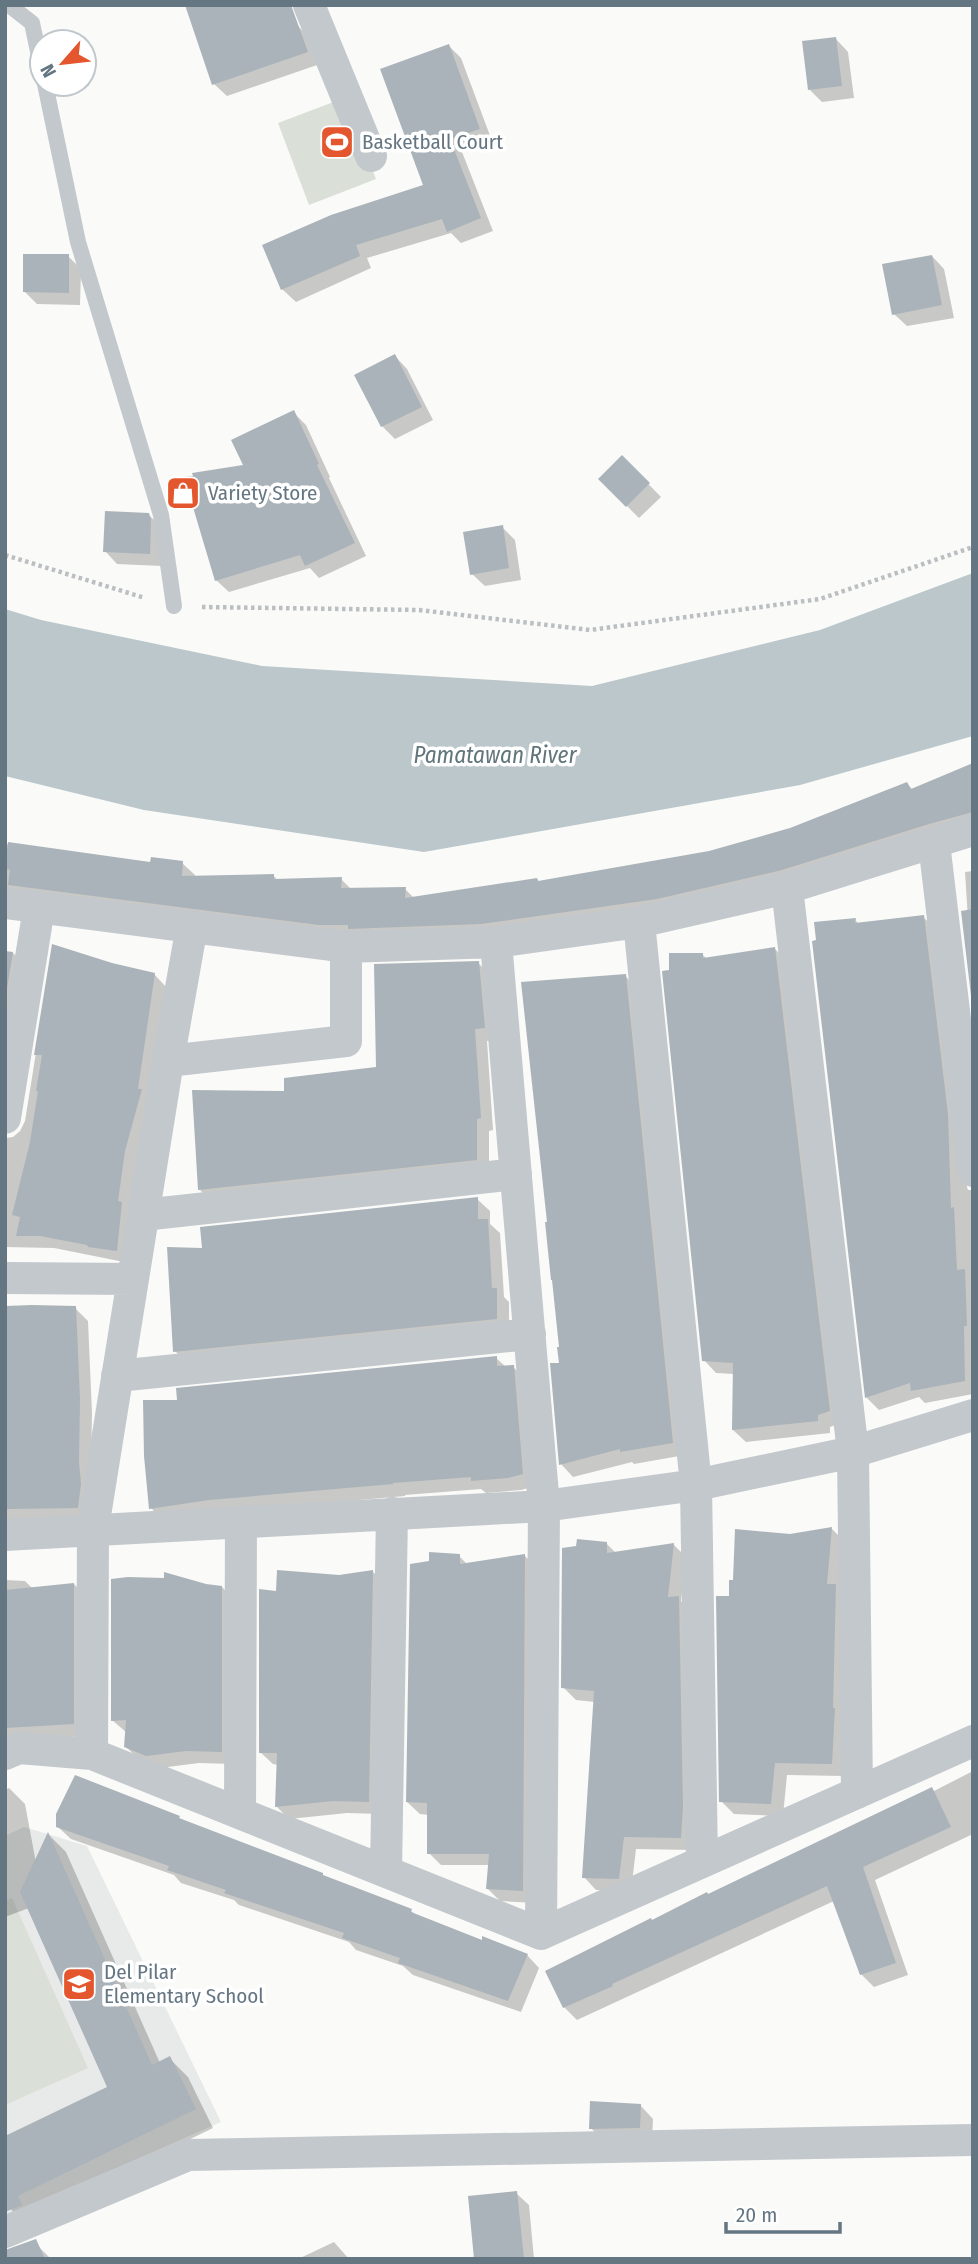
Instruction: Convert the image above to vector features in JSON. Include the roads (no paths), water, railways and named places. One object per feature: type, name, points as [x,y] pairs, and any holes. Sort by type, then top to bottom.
[{"type":"street","points":[[309,5],[371,156]]},
{"type":"street","points":[[5,903],[346,947],[496,942],[639,922],[787,887],[973,830]]},
{"type":"street","points":[[934,843],[973,1171]]},
{"type":"street","points":[[787,887],[853,1452],[858,1793]]},
{"type":"street","points":[[5,1118],[39,908]]},
{"type":"street","points":[[639,922],[696,1485],[702,1862]]},
{"type":"street","points":[[92,1754],[93,1528],[192,926]]},
{"type":"street","points":[[496,942],[544,1506],[541,1934]]},
{"type":"street","points":[[168,1061],[346,1041],[346,947]]},
{"type":"street","points":[[143,1215],[516,1174]]},
{"type":"street","points":[[5,1278],[133,1279]]},
{"type":"street","points":[[117,1376],[530,1334]]},
{"type":"street","points":[[5,1535],[93,1528],[544,1506],[696,1485],[853,1452],[973,1415]]},
{"type":"street","points":[[386,1872],[392,1513]]},
{"type":"street","points":[[240,1813],[242,1521]]},
{"type":"street","points":[[5,1754],[19,1748],[92,1754],[541,1934],[973,1741]]},
{"type":"street","points":[[5,2232],[188,2155],[973,2140]]},
{"type":"lane","points":[[9,5],[32,23],[33,28]]},
{"type":"lane","points":[[48,98],[79,242],[161,515],[174,606]]},
{"type":"water","name":"Pamatawan River","points":[[973,573],[973,736],[800,785],[424,852],[144,810],[5,776],[5,609],[41,620],[262,666],[592,686],[820,630]]},
{"type":"place","name":"Basketball Court","points":[[337,142]]},
{"type":"place","name":"Variety Store","points":[[183,493]]},
{"type":"place","name":"Del Pilar Elementary School","points":[[79,1984]]}]
